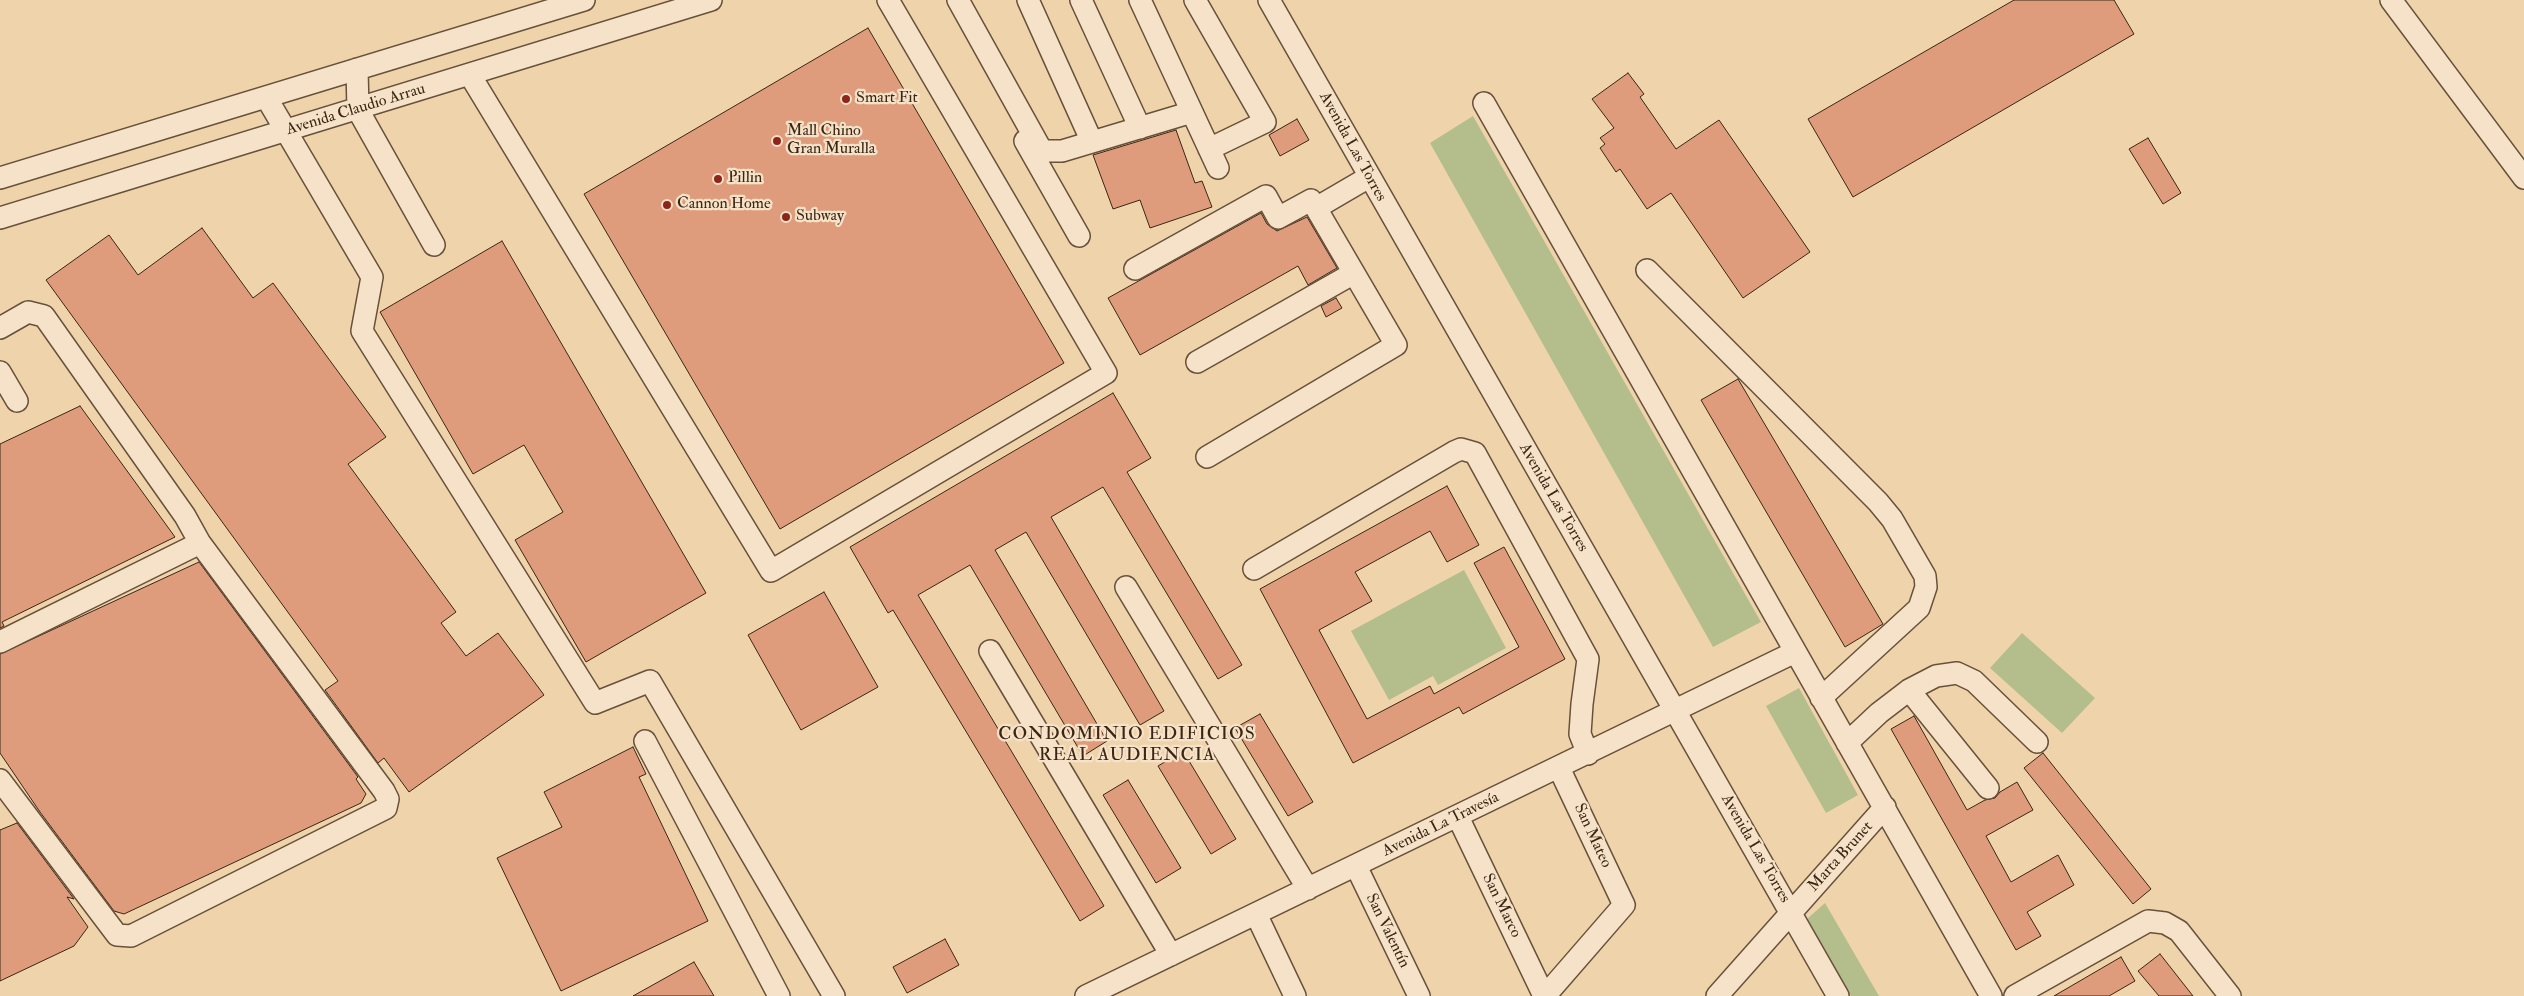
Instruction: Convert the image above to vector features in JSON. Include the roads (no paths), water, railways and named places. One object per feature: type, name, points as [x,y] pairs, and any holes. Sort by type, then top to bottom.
[{"type":"street","points":[[0,178],[584,0]]},
{"type":"street","name":"Avenida Claudio Arrau","points":[[0,218],[358,110],[711,0]]},
{"type":"street","points":[[470,75],[771,571],[1106,373],[888,0]]},
{"type":"street","points":[[958,0],[1042,150],[1062,151],[1192,112]]},
{"type":"street","points":[[1028,0],[1092,142]]},
{"type":"street","points":[[1082,0],[1140,128]]},
{"type":"street","points":[[1140,0],[1214,159],[1265,122],[1195,0]]},
{"type":"street","name":"Avenida Las Torres","points":[[1270,0],[1369,178],[1838,996]]},
{"type":"street","points":[[2391,0],[2524,178]]},
{"type":"street","points":[[357,69],[358,110],[434,245]]},
{"type":"street","points":[[998,71],[988,76],[1079,236]]},
{"type":"street","points":[[266,97],[372,277],[362,331],[594,703],[650,682],[834,996]]},
{"type":"street","points":[[1484,103],[1991,996]]},
{"type":"street","points":[[1316,208],[1369,178]]},
{"type":"street","points":[[1135,269],[1266,196],[1278,218],[1311,200],[1396,346],[1206,457]]},
{"type":"street","points":[[1647,270],[1878,502],[1892,519],[1925,576],[1926,586],[1919,608],[1821,698]]},
{"type":"street","points":[[1197,362],[1354,273]]},
{"type":"street","points":[[0,328],[28,312],[44,316],[185,516],[200,543],[384,791],[388,799],[386,808],[132,936],[117,936],[0,780]]},
{"type":"street","points":[[0,372],[17,401]]},
{"type":"street","points":[[1254,569],[1454,452],[1461,449],[1475,453],[1588,659],[1580,734],[1588,754]]},
{"type":"street","points":[[0,642],[200,543]]},
{"type":"street","points":[[1126,587],[1308,889]]},
{"type":"street","points":[[990,651],[1171,955]]},
{"type":"street","name":"Avenida La Travesía","points":[[1086,996],[1675,712],[1795,652]]},
{"type":"street","points":[[1847,743],[1879,713],[1909,690],[1936,676],[1957,673],[1974,681],[2037,742]]},
{"type":"street","points":[[1909,690],[1988,788]]},
{"type":"street","points":[[645,742],[779,996]]},
{"type":"street","name":"San Mateo","points":[[1545,996],[1624,905],[1559,768]]},
{"type":"street","name":"Marta Brunet","points":[[1718,996],[1884,807]]},
{"type":"street","name":"San Marco","points":[[1458,817],[1545,996]]},
{"type":"street","name":"San Valentín","points":[[1356,866],[1419,996]]},
{"type":"street","points":[[1256,914],[1295,996]]},
{"type":"street","points":[[2015,996],[2148,921],[2165,923],[2179,931],[2230,996]]},
{"type":"place","name":"Smart Fit","points":[[846,99]]},
{"type":"place","name":"Mall Chino Gran Muralla","points":[[777,141]]},
{"type":"place","name":"Pillin","points":[[718,179]]},
{"type":"place","name":"Cannon Home","points":[[667,205]]},
{"type":"place","name":"Subway","points":[[786,217]]},
{"type":"district","name":"CONDOMINIO EDIFICIOS REAL AUDIENCIA","points":[[1127,745]]}]
